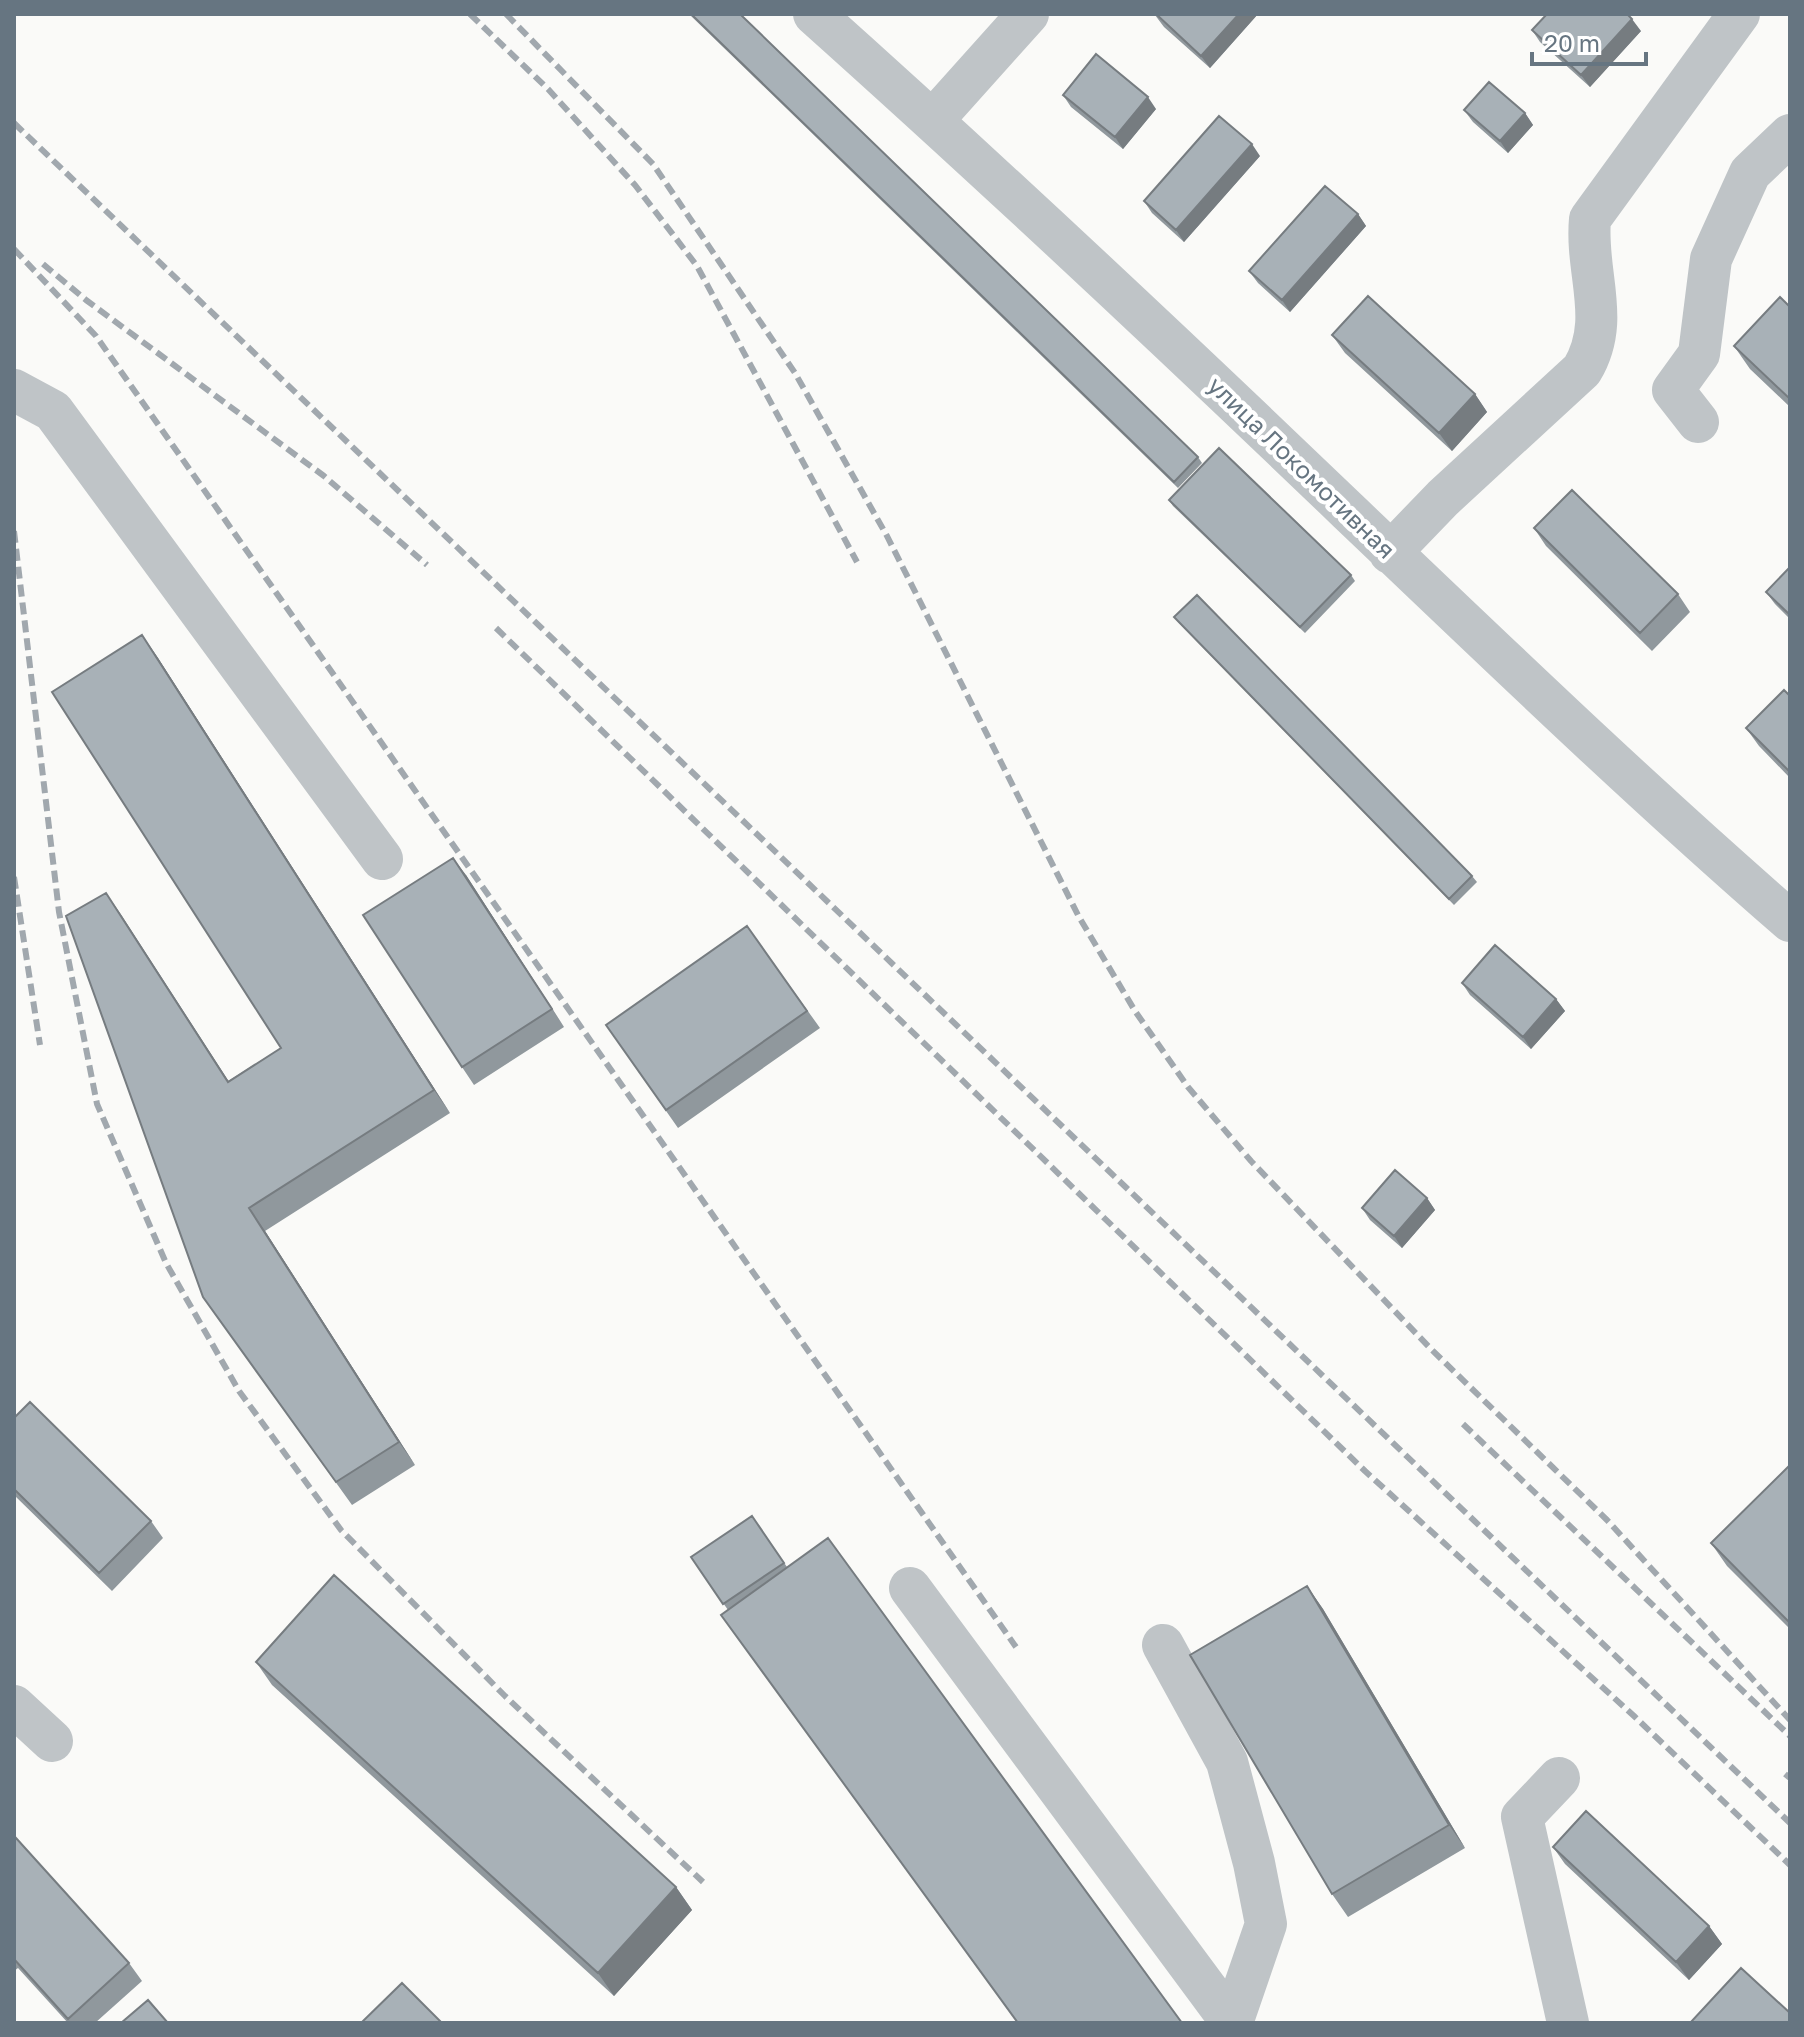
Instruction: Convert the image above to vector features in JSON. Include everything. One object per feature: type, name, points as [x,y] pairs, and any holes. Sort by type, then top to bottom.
[{"type":"street","name":"улица Локомотивная","points":[[814,14],[933,120],[1551,707],[1790,921]]},
{"type":"street","points":[[933,120],[1028,14]]},
{"type":"street","points":[[1390,553],[1443,498],[1582,370],[1594,350],[1599,327],[1588,239],[1590,219],[1739,14]]},
{"type":"street","points":[[1698,422],[1673,390],[1699,354],[1711,259],[1750,173],[1790,135]]},
{"type":"street","points":[[14,390],[53,411],[382,859]]},
{"type":"street","points":[[910,1588],[1232,2023]]},
{"type":"street","points":[[1163,1645],[1227,1762],[1254,1863],[1266,1924],[1232,2023]]},
{"type":"street","points":[[14,1706],[52,1741]]},
{"type":"street","points":[[1559,1778],[1522,1817],[1568,2023]]},
{"type":"building","points":[[691,14],[740,14],[1198,457],[1174,482]]},
{"type":"building","points":[[1156,14],[1239,14],[1201,56]]},
{"type":"building","points":[[1547,14],[1627,14],[1632,19],[1581,75],[1532,30]]},
{"type":"building","points":[[1096,54],[1148,97],[1115,137],[1063,95]]},
{"type":"building","points":[[1489,82],[1525,113],[1500,141],[1464,110]]},
{"type":"building","points":[[1219,116],[1252,144],[1176,230],[1144,201]]},
{"type":"building","points":[[1325,186],[1358,214],[1282,300],[1249,271]]},
{"type":"building","points":[[1368,296],[1475,394],[1439,433],[1332,335]]},
{"type":"building","points":[[1780,297],[1790,307],[1790,399],[1734,346]]},
{"type":"building","points":[[1219,448],[1351,575],[1300,627],[1169,500]]},
{"type":"building","points":[[1572,490],[1678,594],[1640,633],[1534,528]]},
{"type":"building","points":[[1790,567],[1790,615],[1766,592]]},
{"type":"building","points":[[1197,595],[1472,876],[1449,899],[1174,617]]},
{"type":"building","points":[[142,635],[434,1090],[249,1208],[399,1442],[336,1482],[203,1297],[66,916],[106,893],[228,1082],[281,1048],[52,692]]},
{"type":"building","points":[[1784,690],[1790,696],[1790,772],[1746,728]]},
{"type":"building","points":[[453,858],[552,1009],[462,1067],[363,915]]},
{"type":"building","points":[[747,926],[807,1011],[666,1110],[606,1025]]},
{"type":"building","points":[[1495,945],[1556,999],[1523,1037],[1462,983]]},
{"type":"building","points":[[1395,1170],[1427,1198],[1394,1236],[1362,1208]]},
{"type":"building","points":[[30,1402],[151,1521],[99,1573],[14,1489],[14,1418]]},
{"type":"building","points":[[1790,1465],[1790,1623],[1711,1543]]},
{"type":"building","points":[[752,1516],[784,1563],[723,1604],[691,1557]]},
{"type":"building","points":[[828,1538],[1182,2023],[1018,2023],[721,1615]]},
{"type":"building","points":[[334,1575],[676,1887],[598,1973],[256,1662]]},
{"type":"building","points":[[1307,1586],[1449,1825],[1332,1894],[1190,1655]]},
{"type":"building","points":[[1586,1811],[1709,1926],[1676,1962],[1553,1847]]},
{"type":"building","points":[[16,1838],[129,1963],[68,2019],[14,1959]]},
{"type":"building","points":[[1741,1968],[1790,2013],[1790,2023],[1690,2023]]},
{"type":"building","points":[[402,1983],[442,2023],[361,2023]]},
{"type":"building","points":[[148,2000],[168,2023],[121,2023]]},
{"type":"railway","points":[[470,14],[548,89],[635,185],[697,266],[857,562]]},
{"type":"railway","points":[[506,14],[653,164],[795,373],[887,536],[1079,917],[1135,1011],[1188,1087],[1251,1161],[1432,1350],[1607,1520],[1790,1720]]},
{"type":"railway","points":[[14,123],[1790,1823]]},
{"type":"railway","points":[[14,249],[96,336],[1016,1647]]},
{"type":"railway","points":[[43,264],[86,300],[324,476],[427,565]]},
{"type":"railway","points":[[14,531],[59,912],[97,1104],[166,1263],[239,1391],[341,1530],[505,1696],[703,1882]]},
{"type":"railway","points":[[496,628],[1365,1471],[1634,1716],[1790,1865]]},
{"type":"railway","points":[[14,877],[40,1045]]},
{"type":"railway","points":[[1463,1424],[1790,1736]]},
{"type":"railway","points":[[1785,1774],[1790,1778]]}]
